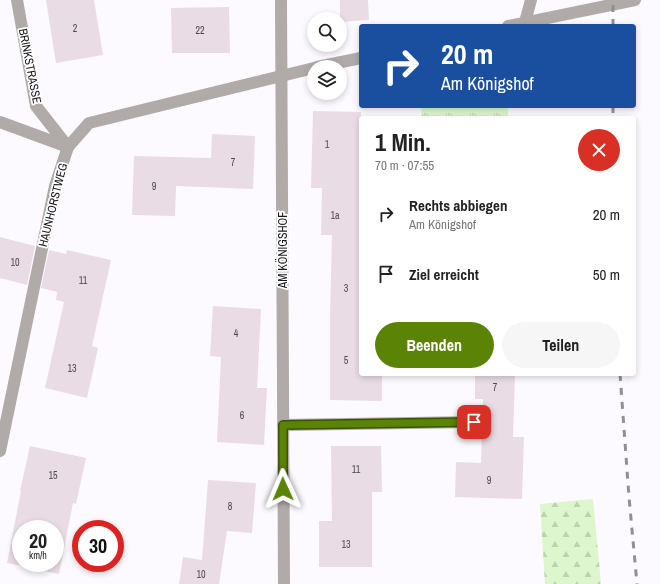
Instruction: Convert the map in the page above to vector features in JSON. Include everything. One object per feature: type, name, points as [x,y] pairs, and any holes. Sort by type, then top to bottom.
[{"type":"street","name":"BRINKSTRASSE","points":[[18,0],[36,106],[68,147]]},
{"type":"street","name":"AM KÖNIGSHOF","points":[[281,0],[284,584]]},
{"type":"street","points":[[525,22],[531,0]]},
{"type":"street","points":[[516,24],[634,0]]},
{"type":"street","points":[[347,61],[359,58]]},
{"type":"street","name":"HAUNHORSTWEG","points":[[0,451],[55,186],[68,147],[89,123],[282,74],[307,69]]},
{"type":"street","points":[[0,122],[68,147]]},
{"type":"street","points":[[283,425],[474,422]]},
{"type":"green space","points":[[421,108],[508,108],[508,116],[422,116]]},
{"type":"green space","points":[[593,499],[601,584],[545,584],[540,504]]},
{"type":"building","points":[[46,0],[94,0],[103,55],[56,63]]},
{"type":"building","points":[[340,0],[368,0],[369,20],[347,22],[347,12],[340,12]]},
{"type":"building","points":[[229,7],[230,53],[172,53],[171,8]]},
{"type":"building","points":[[313,111],[361,112],[361,116],[359,116],[359,376],[382,376],[382,401],[330,400],[332,235],[321,235],[322,188],[311,188]]},
{"type":"building","points":[[212,134],[255,136],[253,189],[176,186],[175,216],[132,215],[134,156],[211,158]]},
{"type":"building","points":[[0,237],[35,246],[27,285],[0,278]]},
{"type":"building","points":[[49,250],[66,254],[67,250],[111,260],[92,346],[98,348],[87,398],[45,388],[64,302],[56,300],[57,292],[41,288]]},
{"type":"building","points":[[213,306],[261,309],[257,388],[267,388],[264,445],[217,442],[221,357],[210,356]]},
{"type":"building","points":[[475,376],[515,376],[513,437],[524,437],[522,499],[455,497],[456,462],[481,463],[483,399],[475,399]]},
{"type":"building","points":[[30,446],[86,458],[76,504],[73,503],[64,549],[64,520],[15,520]]},
{"type":"building","points":[[331,446],[381,446],[382,492],[372,492],[372,567],[319,567],[319,521],[332,521]]},
{"type":"building","points":[[208,480],[256,483],[252,533],[227,531],[219,584],[179,584],[183,557],[202,560]]},
{"type":"building","points":[[12,537],[12,564],[7,563]]},
{"type":"railway","points":[[613,0],[613,24]]},
{"type":"railway","points":[[613,108],[613,116]]},
{"type":"railway","points":[[620,376],[637,584]]},
{"type":"route","points":[[283,489],[283,425],[474,422]]}]
